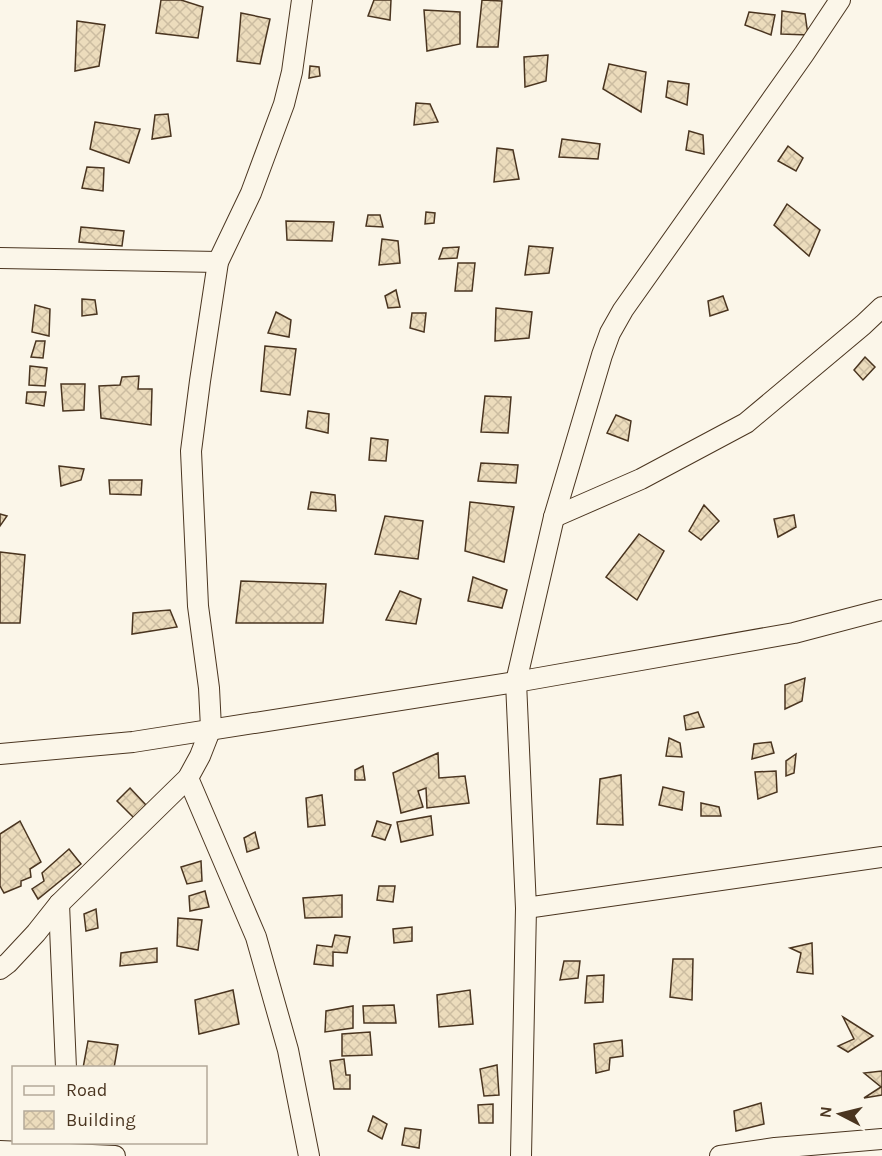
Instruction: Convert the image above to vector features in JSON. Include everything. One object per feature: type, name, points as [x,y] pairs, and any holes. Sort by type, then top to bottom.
[{"type":"street","points":[[0,969],[29,940],[59,904],[188,778],[211,728],[209,688],[198,606],[191,451],[218,261],[251,193],[284,104],[292,72],[302,0]]},
{"type":"street","points":[[521,1156],[526,908],[516,682],[554,517],[602,355],[622,310],[840,0]]},
{"type":"street","points":[[0,258],[218,261]]},
{"type":"street","points":[[554,517],[641,479],[746,423],[863,326],[882,307]]},
{"type":"street","points":[[0,754],[133,742],[516,682],[794,633],[882,610]]},
{"type":"street","points":[[188,778],[256,937],[288,1050],[309,1156]]},
{"type":"street","points":[[526,908],[882,857]]},
{"type":"street","points":[[59,904],[66,1066]]},
{"type":"street","points":[[720,1156],[775,1148],[882,1139]]},
{"type":"street","points":[[0,1151],[70,1151],[115,1156]]},
{"type":"building","points":[[161,0],[181,0],[203,7],[198,38],[156,33]]},
{"type":"building","points":[[374,0],[391,0],[390,20],[368,16]]},
{"type":"building","points":[[482,0],[502,1],[498,47],[477,47]]},
{"type":"building","points":[[424,10],[460,12],[460,44],[427,51]]},
{"type":"building","points":[[782,11],[805,14],[808,35],[781,34]]},
{"type":"building","points":[[749,12],[775,15],[771,35],[745,25]]},
{"type":"building","points":[[241,13],[270,19],[260,64],[237,61]]},
{"type":"building","points":[[77,21],[105,25],[99,66],[75,71]]},
{"type":"building","points":[[548,55],[546,81],[525,87],[524,57]]},
{"type":"building","points":[[609,64],[646,72],[641,112],[603,89]]},
{"type":"building","points":[[310,66],[319,67],[320,76],[309,78]]},
{"type":"building","points":[[668,81],[689,84],[687,105],[666,97]]},
{"type":"building","points":[[416,103],[430,104],[438,122],[414,125]]},
{"type":"building","points":[[168,114],[171,136],[152,139],[155,115]]},
{"type":"building","points":[[95,122],[140,129],[129,163],[90,149]]},
{"type":"building","points":[[689,131],[703,135],[704,154],[686,150]]},
{"type":"building","points":[[562,139],[600,144],[598,159],[559,157]]},
{"type":"building","points":[[788,146],[803,158],[796,171],[778,161]]},
{"type":"building","points":[[497,148],[513,150],[519,179],[494,182]]},
{"type":"building","points":[[87,167],[104,168],[103,191],[82,188]]},
{"type":"building","points":[[787,204],[820,230],[809,256],[774,225]]},
{"type":"building","points":[[426,212],[435,213],[434,223],[425,224]]},
{"type":"building","points":[[368,215],[380,215],[383,227],[366,226]]},
{"type":"building","points":[[286,221],[334,222],[332,241],[287,240]]},
{"type":"building","points":[[81,227],[124,231],[122,246],[79,242]]},
{"type":"building","points":[[382,239],[398,241],[400,263],[379,265]]},
{"type":"building","points":[[529,246],[553,248],[549,273],[525,275]]},
{"type":"building","points":[[459,247],[457,258],[439,259],[443,248]]},
{"type":"building","points":[[458,263],[475,263],[472,291],[455,291]]},
{"type":"building","points":[[396,290],[400,307],[388,308],[385,296]]},
{"type":"building","points":[[723,296],[728,310],[710,316],[708,301]]},
{"type":"building","points":[[82,299],[95,300],[97,314],[82,316]]},
{"type":"building","points":[[35,305],[50,309],[49,336],[32,332]]},
{"type":"building","points":[[496,308],[532,312],[529,338],[495,341]]},
{"type":"building","points":[[276,312],[291,320],[289,337],[268,333]]},
{"type":"building","points":[[412,313],[426,313],[424,332],[410,328]]},
{"type":"building","points":[[36,341],[45,341],[43,358],[31,357]]},
{"type":"building","points":[[265,346],[296,349],[290,395],[261,391]]},
{"type":"building","points":[[865,357],[875,367],[863,380],[854,370]]},
{"type":"building","points":[[30,366],[47,368],[45,386],[29,385]]},
{"type":"building","points":[[139,376],[138,389],[152,389],[151,425],[101,418],[99,386],[120,385],[122,377]]},
{"type":"building","points":[[61,384],[85,384],[84,410],[63,411]]},
{"type":"building","points":[[27,392],[46,392],[44,406],[26,403]]},
{"type":"building","points":[[485,396],[511,397],[508,433],[481,432]]},
{"type":"building","points":[[308,411],[329,414],[328,433],[306,428]]},
{"type":"building","points":[[616,415],[631,421],[628,441],[607,433]]},
{"type":"building","points":[[371,438],[388,440],[386,461],[369,460]]},
{"type":"building","points":[[481,463],[518,465],[516,483],[478,481]]},
{"type":"building","points":[[59,466],[84,469],[81,480],[61,486]]},
{"type":"building","points":[[109,480],[142,480],[141,495],[110,494]]},
{"type":"building","points":[[311,492],[335,495],[336,511],[308,509]]},
{"type":"building","points":[[470,502],[514,507],[504,562],[465,551]]},
{"type":"building","points":[[704,505],[719,521],[701,540],[689,531]]},
{"type":"building","points":[[0,514],[7,516],[0,526]]},
{"type":"building","points":[[794,515],[796,527],[778,537],[774,519]]},
{"type":"building","points":[[385,516],[423,521],[418,559],[375,554]]},
{"type":"building","points":[[639,534],[664,551],[637,600],[606,577]]},
{"type":"building","points":[[0,552],[25,555],[20,623],[0,623]]},
{"type":"building","points":[[473,577],[507,590],[502,608],[468,601]]},
{"type":"building","points":[[241,581],[326,584],[323,623],[236,623]]},
{"type":"building","points":[[400,591],[421,599],[416,624],[386,620]]},
{"type":"building","points":[[170,610],[177,627],[132,634],[133,613]]},
{"type":"building","points":[[805,678],[802,701],[785,709],[785,685]]},
{"type":"building","points":[[698,712],[704,727],[686,730],[684,716]]},
{"type":"building","points":[[669,738],[680,743],[682,757],[666,756]]},
{"type":"building","points":[[771,742],[774,753],[752,759],[754,744]]},
{"type":"building","points":[[438,753],[439,778],[465,776],[469,803],[427,808],[426,788],[418,791],[423,807],[401,813],[393,773]]},
{"type":"building","points":[[796,754],[794,773],[786,776],[786,761]]},
{"type":"building","points":[[363,766],[365,780],[355,780],[355,770]]},
{"type":"building","points":[[776,771],[777,792],[758,799],[755,772]]},
{"type":"building","points":[[621,775],[623,825],[597,824],[600,779]]},
{"type":"building","points":[[663,787],[684,792],[682,810],[659,805]]},
{"type":"building","points":[[130,788],[146,805],[134,818],[117,801]]},
{"type":"building","points":[[322,795],[325,825],[308,827],[306,798]]},
{"type":"building","points":[[701,803],[719,807],[721,816],[701,816]]},
{"type":"building","points":[[431,816],[433,835],[401,842],[397,822]]},
{"type":"building","points":[[20,821],[41,862],[30,869],[31,877],[21,881],[21,886],[4,893],[0,886],[0,834]]},
{"type":"building","points":[[377,821],[391,825],[385,840],[372,836]]},
{"type":"building","points":[[255,832],[259,848],[247,852],[244,838]]},
{"type":"building","points":[[69,849],[81,864],[38,899],[32,889],[44,881],[42,873]]},
{"type":"building","points":[[201,861],[202,881],[187,884],[181,867]]},
{"type":"building","points":[[379,886],[395,886],[393,902],[377,900]]},
{"type":"building","points":[[205,891],[209,907],[190,911],[189,896]]},
{"type":"building","points":[[342,895],[342,917],[305,918],[303,898]]},
{"type":"building","points":[[96,909],[98,928],[86,931],[84,914]]},
{"type":"building","points":[[178,918],[202,920],[198,950],[177,946]]},
{"type":"building","points":[[412,927],[412,941],[394,943],[393,929]]},
{"type":"building","points":[[335,935],[350,937],[347,953],[333,952],[333,966],[314,964],[317,945],[332,947]]},
{"type":"building","points":[[812,943],[813,974],[797,972],[801,953],[790,948]]},
{"type":"building","points":[[157,948],[157,962],[120,966],[121,953]]},
{"type":"building","points":[[673,959],[693,959],[692,1000],[670,997]]},
{"type":"building","points":[[564,961],[580,961],[578,978],[560,980]]},
{"type":"building","points":[[604,975],[603,1002],[585,1003],[587,976]]},
{"type":"building","points":[[233,990],[239,1024],[199,1034],[195,1000]]},
{"type":"building","points":[[470,990],[473,1024],[439,1027],[437,995]]},
{"type":"building","points":[[394,1005],[396,1023],[364,1023],[363,1006]]},
{"type":"building","points":[[353,1006],[353,1028],[325,1032],[326,1011]]},
{"type":"building","points":[[843,1017],[873,1036],[848,1052],[838,1046],[854,1039]]},
{"type":"building","points":[[370,1032],[372,1055],[342,1056],[342,1034]]},
{"type":"building","points":[[622,1040],[623,1056],[610,1058],[609,1070],[596,1073],[594,1044]]},
{"type":"building","points":[[88,1041],[118,1045],[114,1066],[83,1066]]},
{"type":"building","points":[[344,1059],[346,1075],[350,1075],[350,1089],[334,1089],[330,1061]]},
{"type":"building","points":[[497,1065],[499,1095],[484,1096],[480,1069]]},
{"type":"building","points":[[882,1071],[882,1095],[864,1098],[881,1087],[864,1073]]},
{"type":"building","points":[[761,1103],[764,1124],[736,1131],[734,1111]]},
{"type":"building","points":[[493,1104],[493,1123],[479,1123],[478,1105]]},
{"type":"building","points":[[373,1116],[387,1124],[382,1139],[368,1131]]},
{"type":"building","points":[[405,1128],[421,1130],[419,1148],[402,1145]]}]
